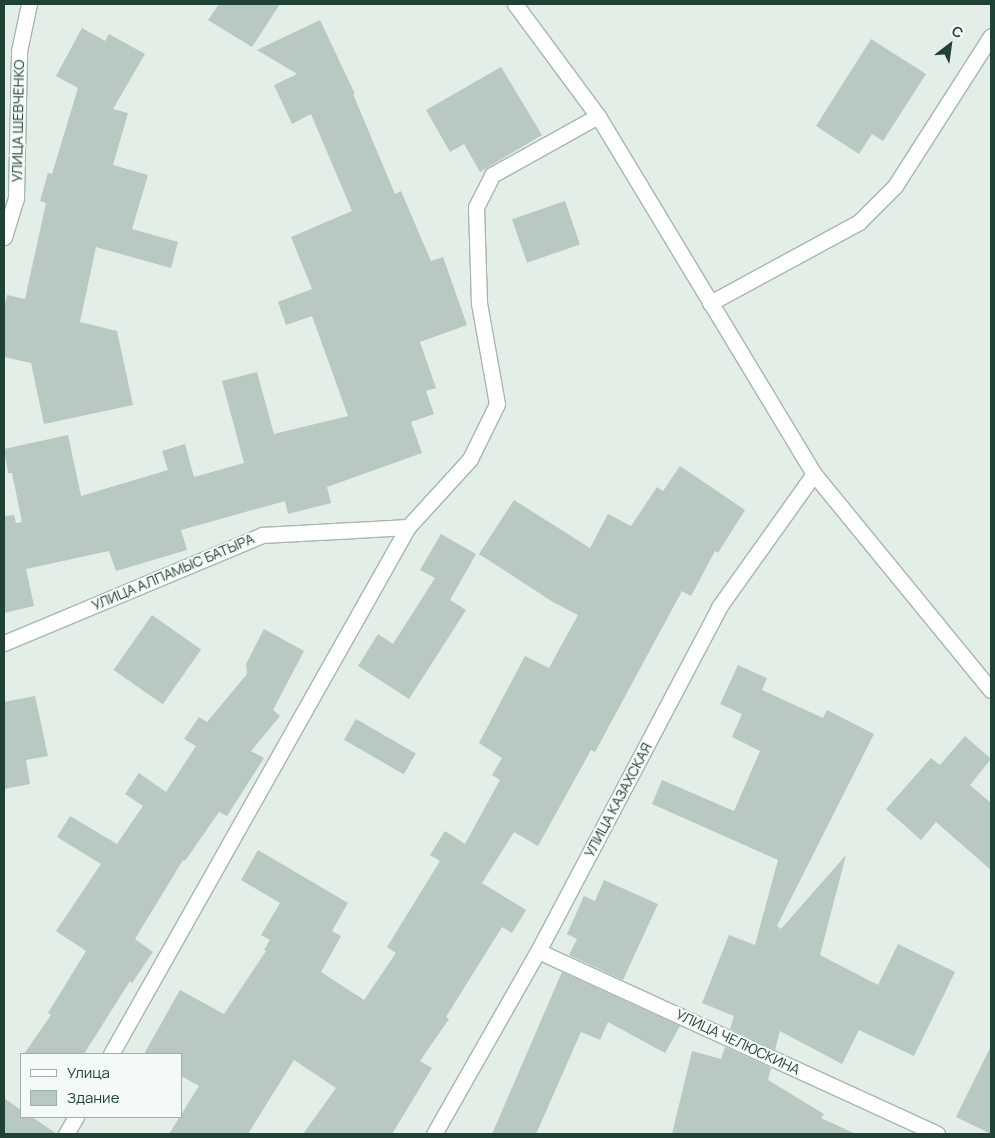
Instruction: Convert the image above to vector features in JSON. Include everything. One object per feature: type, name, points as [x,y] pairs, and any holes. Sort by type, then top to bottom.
[{"type":"street","name":"УЛИЦА ШЕВЧЕНКО","points":[[4,237],[16,198],[19,51],[29,4]]},
{"type":"street","points":[[515,4],[598,116],[814,474],[991,690]]},
{"type":"street","points":[[710,303],[859,222],[895,186],[991,36]]},
{"type":"street","points":[[112,1053],[408,527],[470,459],[497,404],[479,303],[476,207],[492,175],[598,116]]},
{"type":"street","name":"УЛИЦА КАЗАХСКАЯ","points":[[434,1134],[538,951],[719,607],[814,474]]},
{"type":"street","name":"УЛИЦА АЛПАМЫС БАТЫРА","points":[[4,643],[262,535],[408,527]]},
{"type":"street","name":"УЛИЦА ЧЕЛЮСКИНА","points":[[538,951],[937,1134]]},
{"type":"street","points":[[66,1134],[75,1118]]},
{"type":"building","points":[[219,4],[280,4],[252,47],[208,20]]},
{"type":"building","points":[[320,20],[355,94],[353,94],[395,194],[401,191],[431,261],[443,257],[467,325],[420,342],[436,388],[426,391],[434,414],[411,422],[422,453],[327,487],[331,503],[288,514],[285,501],[181,530],[187,550],[116,571],[109,551],[26,569],[34,606],[4,613],[4,516],[14,515],[16,523],[22,522],[12,473],[8,473],[4,449],[68,435],[81,496],[168,470],[162,451],[185,444],[194,477],[244,463],[222,381],[257,372],[274,434],[348,416],[312,316],[286,325],[278,302],[312,289],[291,237],[352,211],[311,114],[292,124],[274,85],[297,74],[257,50]]},
{"type":"building","points":[[82,28],[105,41],[109,34],[145,54],[113,109],[128,113],[113,165],[148,175],[132,229],[178,242],[171,268],[96,247],[80,322],[117,331],[133,405],[44,424],[31,363],[4,357],[4,309],[7,295],[25,299],[46,203],[40,201],[48,173],[52,174],[78,88],[56,76]]},
{"type":"building","points":[[871,39],[926,74],[883,141],[872,134],[859,154],[816,126]]},
{"type":"building","points":[[501,67],[542,135],[480,172],[464,144],[450,152],[426,110]]},
{"type":"building","points":[[565,201],[580,244],[527,263],[512,219]]},
{"type":"building","points":[[680,466],[745,510],[718,553],[715,551],[691,596],[682,591],[595,752],[591,750],[538,846],[514,832],[482,883],[526,910],[512,933],[502,927],[446,1017],[449,1019],[420,1061],[432,1068],[392,1134],[303,1134],[336,1088],[294,1060],[248,1134],[169,1134],[179,1118],[182,1118],[182,1113],[199,1086],[182,1077],[182,1053],[145,1053],[180,990],[224,1014],[266,951],[264,950],[270,940],[261,935],[280,903],[241,880],[258,850],[348,903],[332,931],[341,936],[321,972],[364,1000],[396,953],[387,947],[440,861],[430,855],[445,831],[465,844],[500,780],[492,775],[502,758],[479,743],[525,656],[549,668],[578,615],[553,602],[479,554],[514,500],[590,548],[608,514],[631,526],[657,487],[663,491]]},
{"type":"building","points":[[441,534],[476,554],[450,600],[466,610],[409,699],[358,666],[378,634],[393,644],[435,578],[420,570]]},
{"type":"building","points":[[152,615],[201,649],[163,704],[114,670]]},
{"type":"building","points":[[264,629],[304,651],[273,710],[280,716],[251,751],[264,758],[227,816],[219,812],[185,861],[183,860],[135,939],[153,952],[132,983],[130,981],[85,1053],[25,1053],[51,1015],[48,1013],[86,951],[56,931],[101,864],[57,837],[70,816],[117,844],[143,806],[125,794],[139,773],[166,792],[196,746],[184,739],[199,717],[207,722],[247,674],[246,664]]},
{"type":"building","points":[[738,665],[767,678],[762,690],[823,718],[827,710],[874,734],[777,926],[781,929],[846,855],[820,955],[878,985],[898,944],[955,972],[914,1056],[859,1030],[842,1064],[780,1031],[775,1050],[730,1029],[734,1016],[702,1003],[729,935],[755,945],[778,860],[652,804],[662,780],[734,811],[760,751],[732,737],[742,714],[720,704]]},
{"type":"building","points":[[35,696],[48,756],[26,760],[30,784],[4,789],[4,702]]},
{"type":"building","points":[[356,719],[416,754],[404,774],[344,740]]},
{"type":"building","points":[[965,736],[991,759],[970,785],[991,803],[991,870],[936,822],[921,840],[886,809],[931,758],[940,765]]},
{"type":"building","points":[[604,880],[658,904],[623,980],[569,955],[577,939],[567,934],[584,896],[595,901]]},
{"type":"building","points":[[562,972],[680,1026],[665,1053],[608,1022],[600,1040],[581,1032],[536,1134],[492,1134]]},
{"type":"building","points":[[991,1046],[991,1134],[956,1117]]},
{"type":"building","points":[[725,1047],[771,1068],[768,1080],[824,1114],[821,1118],[856,1134],[672,1134],[692,1051],[721,1059]]},
{"type":"building","points":[[4,1098],[20,1109],[20,1118],[33,1118],[57,1134],[4,1134]]}]
